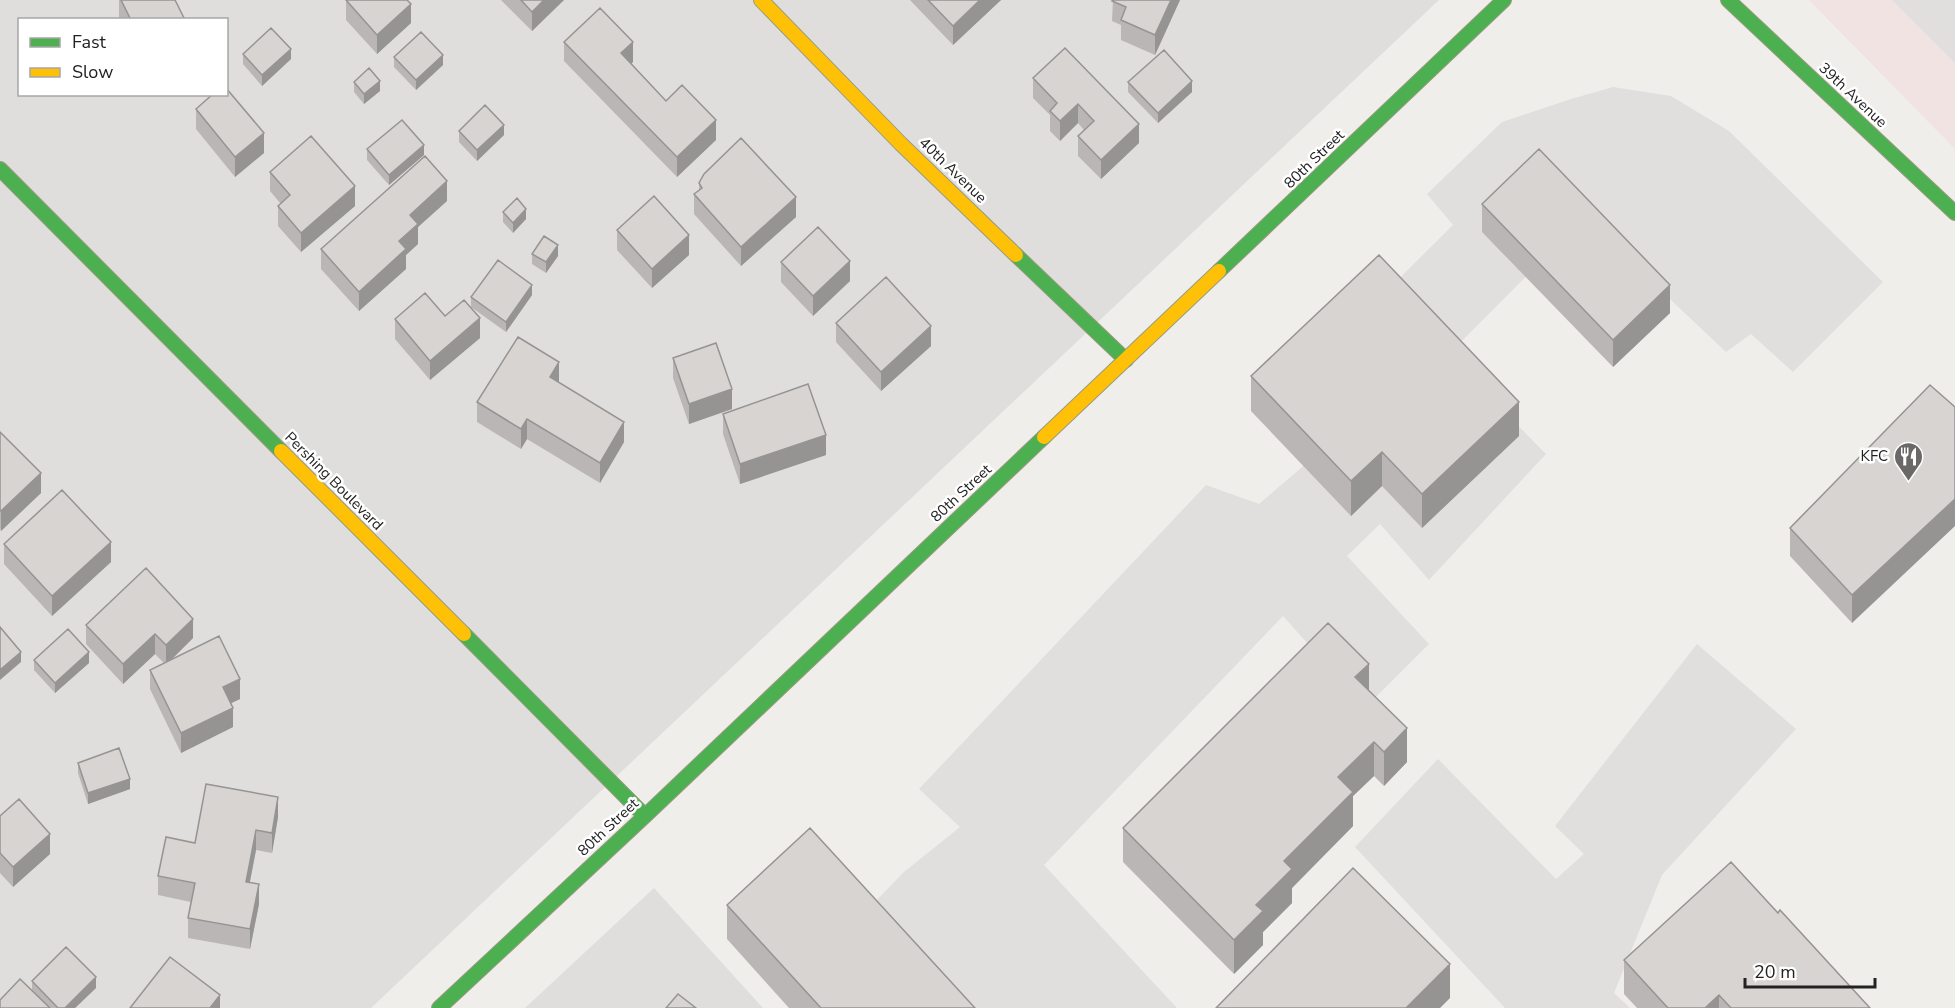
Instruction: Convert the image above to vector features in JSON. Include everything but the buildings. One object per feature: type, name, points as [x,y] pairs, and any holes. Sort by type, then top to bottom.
[{"type":"street","name":"40th Avenue","points":[[761,0],[901,144],[1126,360]]},
{"type":"street","name":"80th Street","points":[[439,1008],[645,816],[1504,0]]},
{"type":"street","name":"39th Avenue","points":[[1728,0],[1955,213]]},
{"type":"street","name":"Pershing Boulevard","points":[[0,169],[645,816]]},
{"type":"shaded area","points":[[0,0],[1439,0],[371,1008],[0,1008]]},
{"type":"shaded area","points":[[1809,0],[1955,0],[1955,149]]},
{"type":"shaded area","points":[[1892,0],[1955,0],[1955,63]]},
{"type":"shaded area","points":[[1613,87],[1671,96],[1729,131],[1883,282],[1793,372],[1751,334],[1726,352],[1584,218],[1448,355],[1546,454],[1429,580],[1380,524],[1347,556],[1429,644],[1365,708],[1283,616],[1044,865],[1177,1008],[965,1008],[868,909],[904,872],[960,827],[919,789],[1206,485],[1259,504],[1308,462],[1264,413],[1453,225],[1427,194],[1502,122]]},
{"type":"shaded area","points":[[1697,644],[1796,729],[1662,875],[1614,993],[1630,1008],[1505,1008],[1355,847],[1438,759],[1556,879],[1584,854],[1555,826]]},
{"type":"shaded area","points":[[654,888],[763,1008],[525,1008]]},
{"type":"traffic: fast","points":[[1219,271],[1504,0]]},
{"type":"traffic: fast","points":[[1728,0],[1955,213]]},
{"type":"traffic: fast","points":[[0,169],[281,451]]},
{"type":"traffic: fast","points":[[1016,255],[1126,360]]},
{"type":"traffic: fast","points":[[439,1008],[1044,437]]},
{"type":"traffic: fast","points":[[464,634],[645,816]]},
{"type":"traffic: slow","points":[[761,0],[901,144],[1016,255]]},
{"type":"traffic: slow","points":[[1044,437],[1219,271]]},
{"type":"traffic: slow","points":[[281,451],[464,634]]},
{"type":"place","name":"KFC","points":[[1909,482]]}]
